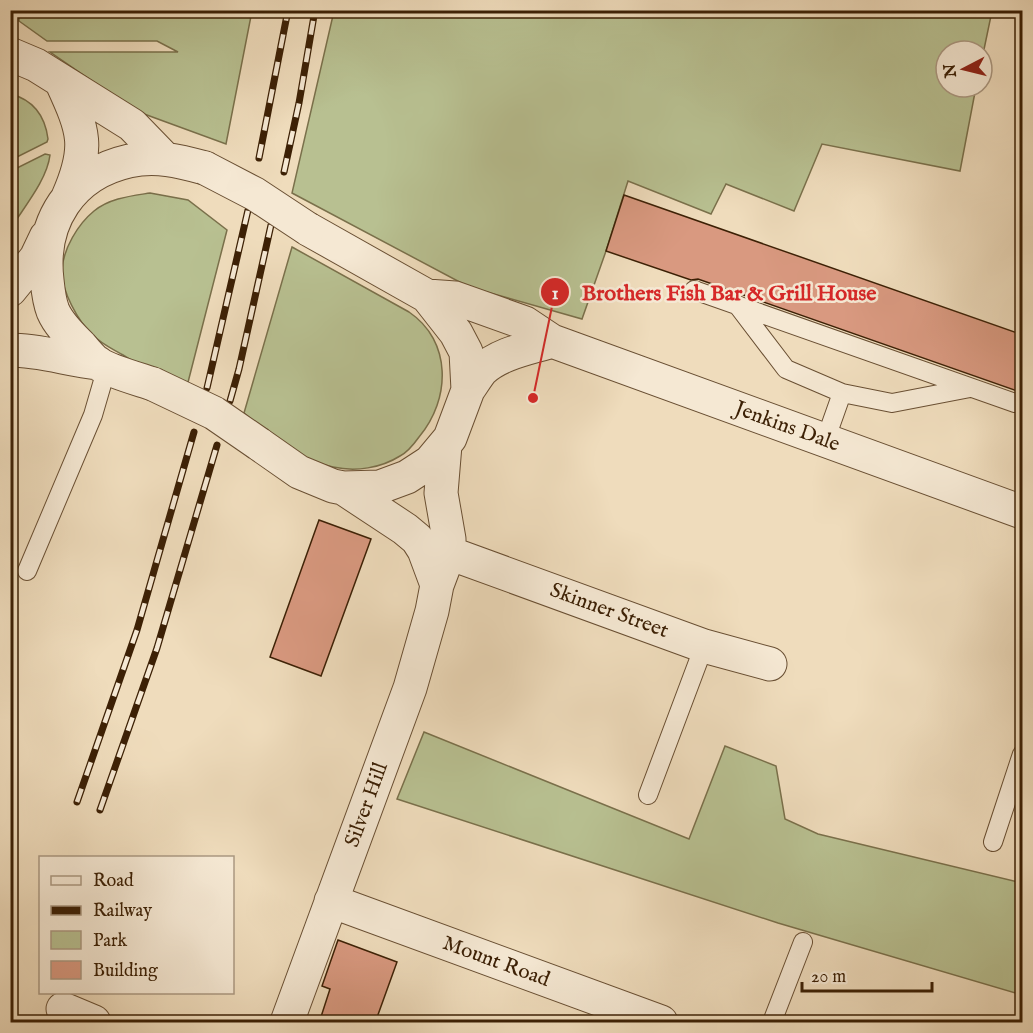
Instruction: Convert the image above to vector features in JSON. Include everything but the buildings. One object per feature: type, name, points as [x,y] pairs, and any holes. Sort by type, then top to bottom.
[{"type":"street","points":[[10,54],[36,65],[132,125],[164,158]]},
{"type":"street","points":[[10,290],[36,258],[58,212],[68,197],[81,165],[82,138],[77,118],[62,83]]},
{"type":"street","points":[[68,197],[93,176],[119,164],[135,160],[164,158],[205,168],[255,194],[308,229],[427,296],[456,333],[466,352],[468,390]]},
{"type":"street","points":[[49,232],[45,252],[46,272],[54,312],[65,330],[103,365]]},
{"type":"street","name":"Jenkins Dale","points":[[427,296],[455,298],[525,323],[552,341],[1023,512]]},
{"type":"street","points":[[343,488],[380,487],[407,477],[430,462],[450,438],[468,390],[483,370],[513,353],[552,341]]},
{"type":"street","points":[[10,350],[24,350],[103,365],[153,384],[214,413],[299,472],[343,488],[405,529],[417,539],[424,550],[437,585]]},
{"type":"street","name":"Silver Hill","points":[[287,1023],[410,688],[437,585],[449,553],[449,539],[441,494],[445,445]]},
{"type":"street","name":"Skinner Street","points":[[449,553],[704,646],[770,664]]},
{"type":"street","name":"Mount Road","points":[[331,901],[662,1023]]},
{"type":"street","points":[[63,1009],[94,1023]]},
{"type":"lane","points":[[694,290],[1015,403]]},
{"type":"lane","points":[[738,306],[786,369],[842,393],[892,403],[972,388]]},
{"type":"lane","points":[[27,571],[93,415],[103,365]]},
{"type":"lane","points":[[825,441],[842,393]]},
{"type":"lane","points":[[648,795],[704,646]]},
{"type":"lane","points":[[993,842],[1023,754]]},
{"type":"lane","points":[[772,1023],[802,942]]},
{"type":"green space","points":[[20,10],[252,11],[226,144],[136,111],[50,52],[178,52],[157,41],[47,41],[19,21]]},
{"type":"green space","points":[[334,11],[992,11],[986,39],[934,39],[934,99],[974,99],[960,171],[822,144],[794,211],[726,184],[711,214],[628,181],[582,319],[469,287],[292,193]]},
{"type":"green space","points":[[11,94],[26,100],[37,110],[44,123],[48,139],[47,142],[11,160]]},
{"type":"green space","points":[[45,154],[50,155],[44,174],[11,228],[11,171]]},
{"type":"green space","points":[[150,193],[188,200],[227,230],[185,394],[96,338],[76,314],[67,296],[62,278],[63,262],[68,246],[88,216],[114,200]]},
{"type":"green space","points":[[292,247],[409,312],[423,324],[433,338],[442,371],[437,406],[430,422],[413,445],[393,460],[359,469],[320,464],[286,446],[244,413]]},
{"type":"green space","points":[[424,732],[689,839],[725,746],[776,766],[785,819],[818,834],[1022,883],[1022,995],[778,923],[397,799]]},
{"type":"railway","points":[[259,158],[288,10]]},
{"type":"railway","points":[[284,172],[315,10]]},
{"type":"railway","points":[[207,388],[248,210]]},
{"type":"railway","points":[[230,401],[271,225]]},
{"type":"railway","points":[[77,802],[137,630],[194,432]]},
{"type":"railway","points":[[100,810],[157,648],[217,445]]},
{"type":"place","name":"Brothers Fish Bar & Grill House","points":[[533,398]]}]
